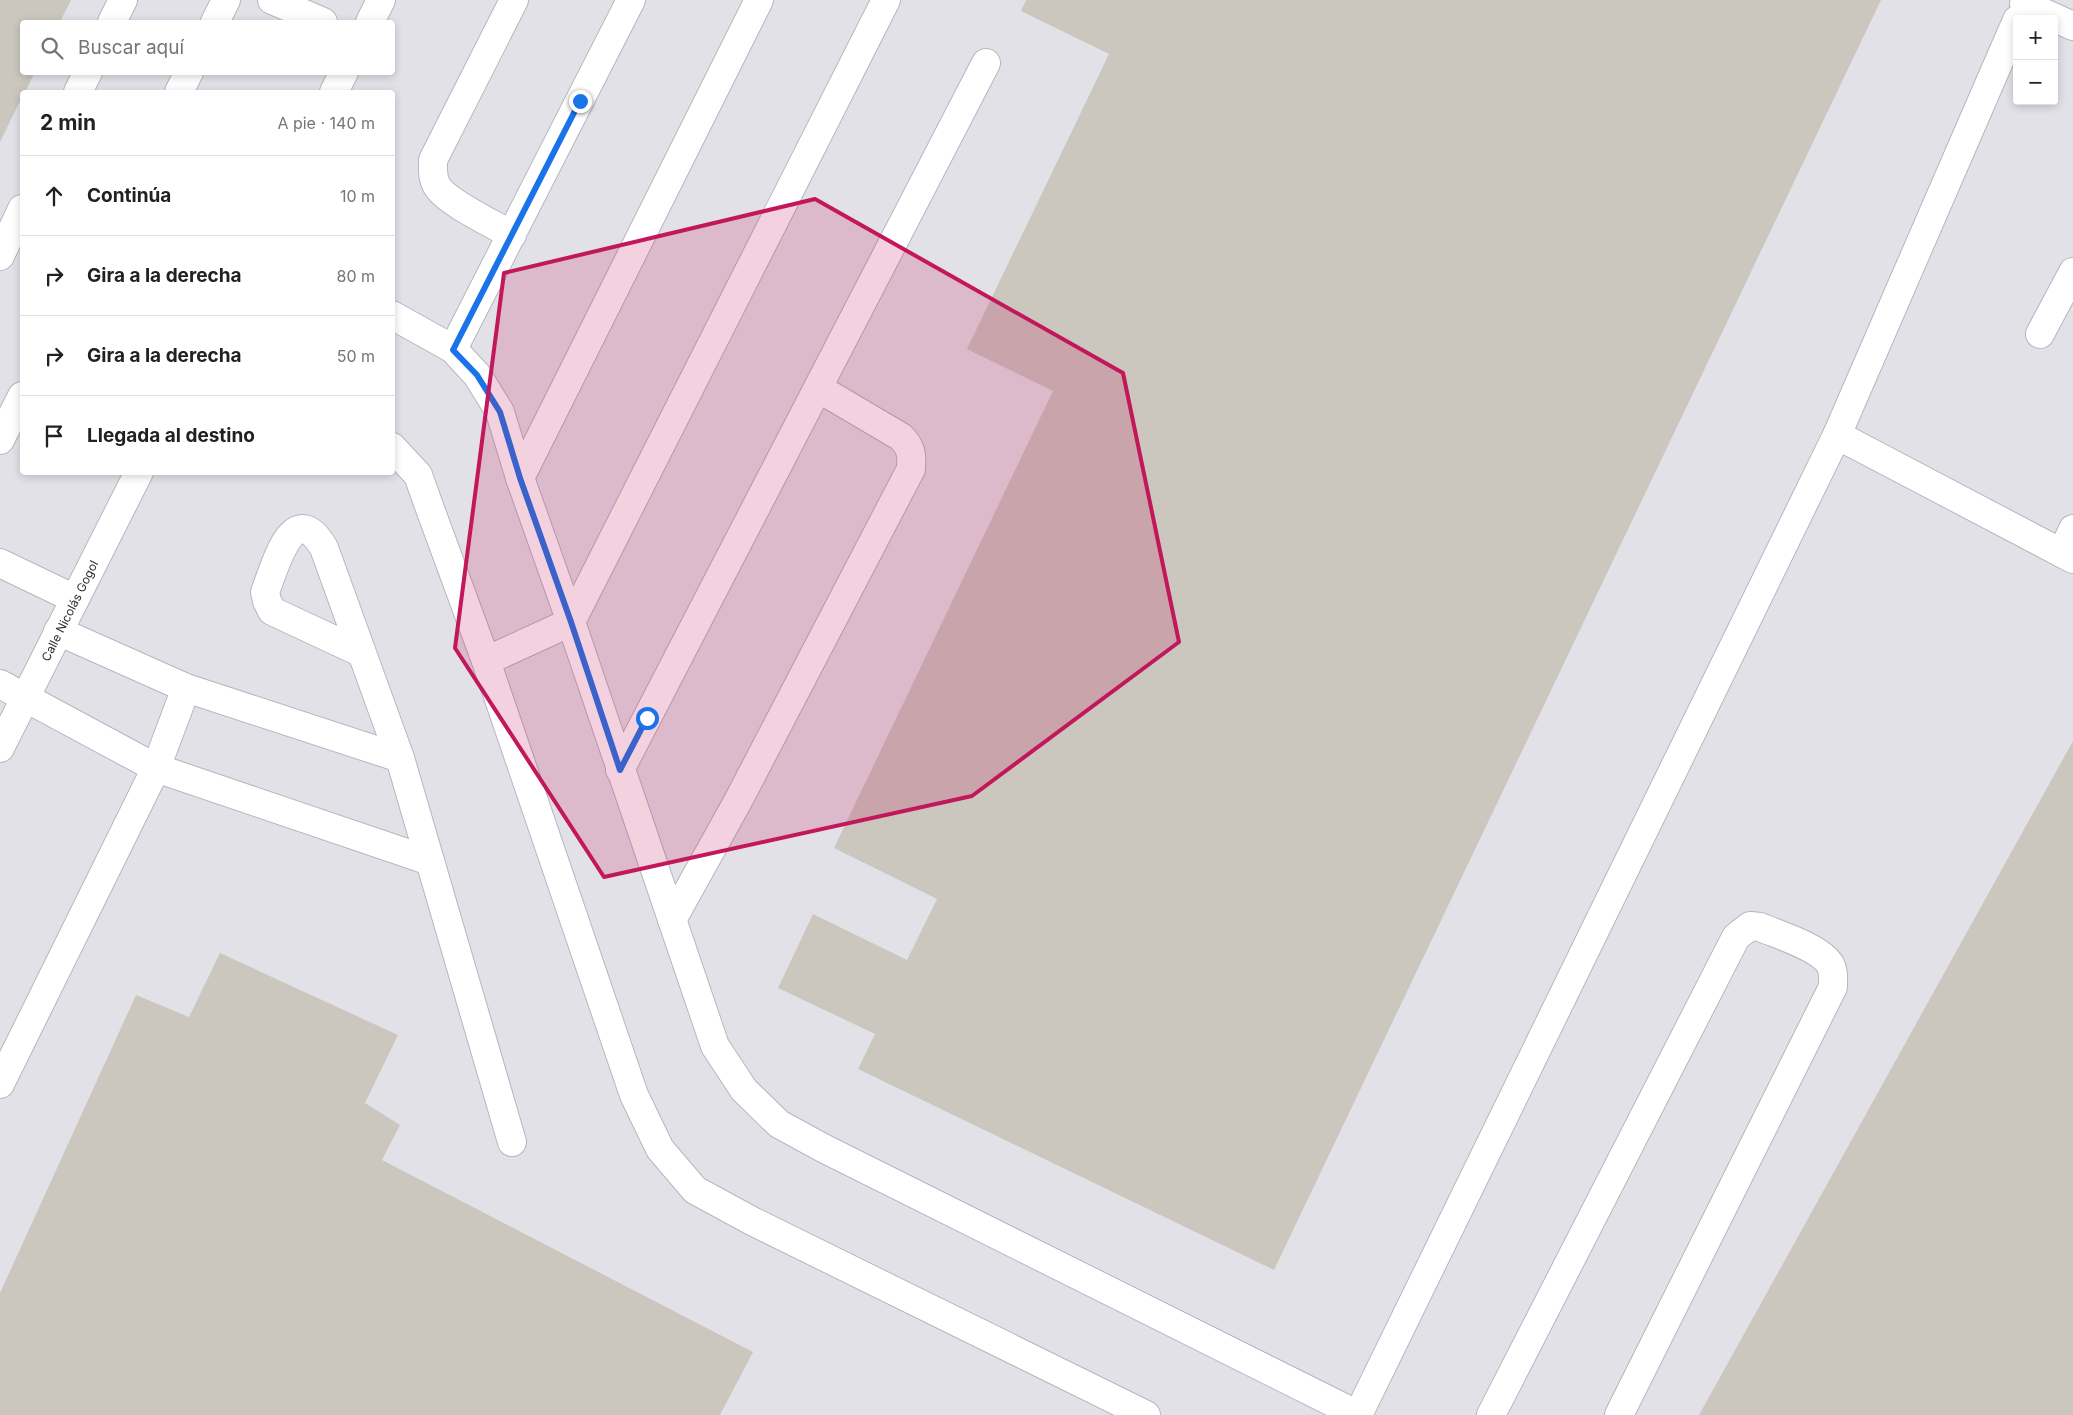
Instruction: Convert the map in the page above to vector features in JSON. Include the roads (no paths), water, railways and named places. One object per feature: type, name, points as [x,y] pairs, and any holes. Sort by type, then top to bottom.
[{"type":"street","points":[[113,20],[123,0]]},
{"type":"street","points":[[216,20],[226,0]]},
{"type":"street","points":[[272,0],[318,20]]},
{"type":"street","points":[[371,20],[381,0]]},
{"type":"street","points":[[512,235],[448,198],[437,187],[432,174],[434,160],[514,0]]},
{"type":"street","points":[[453,350],[631,0]]},
{"type":"street","points":[[520,478],[759,0]]},
{"type":"street","points":[[486,661],[571,622],[886,0]]},
{"type":"street","points":[[395,318],[453,350],[477,375],[500,412],[520,478],[715,1046],[744,1090],[779,1124],[841,1157],[1358,1415],[1837,435],[2021,11],[2073,26]]},
{"type":"street","points":[[620,770],[986,64]]},
{"type":"street","points":[[79,90],[86,75]]},
{"type":"street","points":[[180,90],[188,75]]},
{"type":"street","points":[[335,90],[342,75]]},
{"type":"street","points":[[0,256],[20,213]]},
{"type":"street","points":[[2040,334],[2073,272]]},
{"type":"street","points":[[672,920],[738,801],[911,469],[912,454],[909,445],[901,437],[818,388]]},
{"type":"street","points":[[0,440],[20,400]]},
{"type":"street","points":[[1837,435],[2067,556],[2073,529]]},
{"type":"street","points":[[395,450],[418,475],[486,661],[634,1095],[660,1149],[695,1190],[761,1225],[1146,1415]]},
{"type":"street","name":"Calle Nicolás Gogol","points":[[0,748],[24,696],[137,475]]},
{"type":"street","points":[[0,563],[75,599]]},
{"type":"street","points":[[58,631],[186,688],[400,758]]},
{"type":"street","points":[[362,652],[400,758],[512,1142]]},
{"type":"street","points":[[0,684],[156,768],[430,861]]},
{"type":"street","points":[[0,1084],[156,768],[186,688]]},
{"type":"street","points":[[1491,1415],[1736,937],[1750,926],[1760,927],[1821,954],[1834,972],[1833,987],[1619,1415]]}]
